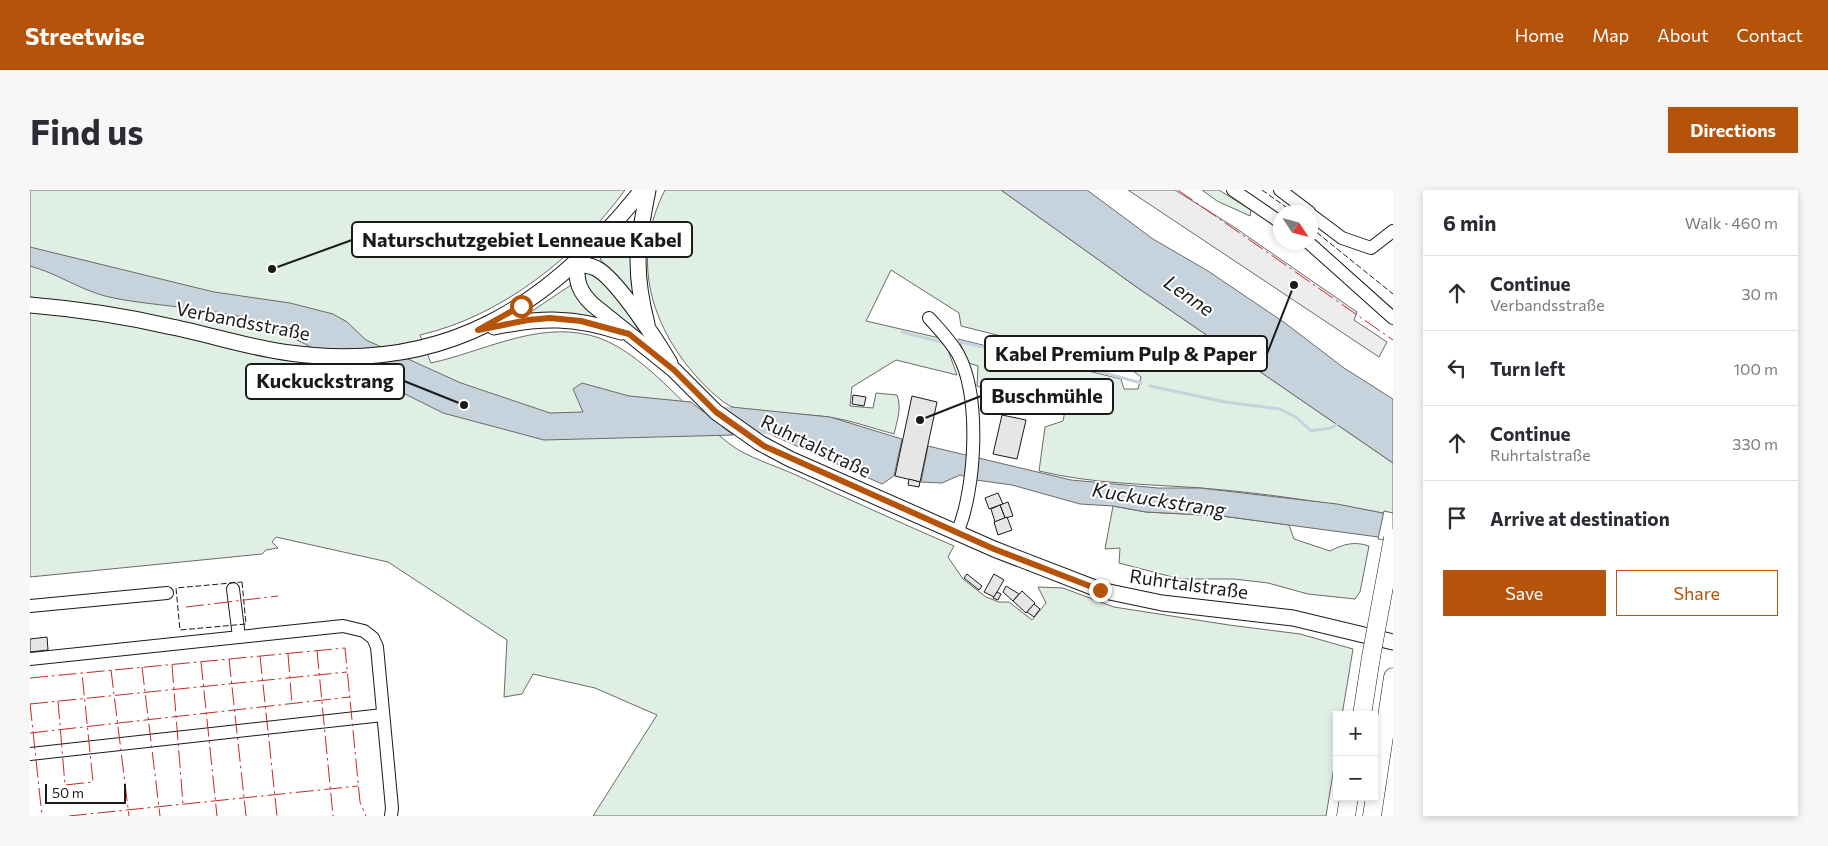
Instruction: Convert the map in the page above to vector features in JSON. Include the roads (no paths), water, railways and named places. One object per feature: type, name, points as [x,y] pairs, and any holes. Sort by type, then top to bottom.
[{"type":"highway","points":[[1363,711],[1393,538]]},
{"type":"highway","points":[[1372,816],[1393,677]]},
{"type":"highway","points":[[1346,816],[1348,801]]},
{"type":"main road","name":"Verbandsstraße","points":[[30,305],[119,316],[268,350],[309,355],[361,356],[405,351],[478,330],[521,306],[577,264],[610,229],[642,190]]},
{"type":"main road","points":[[648,190],[636,257],[638,282],[649,331]]},
{"type":"main road","name":"Ruhrtalstraße","points":[[674,370],[582,294],[576,282],[577,264],[593,266],[605,274],[649,331],[674,370],[690,388],[716,412],[760,443],[957,533],[1047,571],[1100,590],[1172,604],[1293,618],[1393,642]]},
{"type":"main road","points":[[478,330],[528,320],[550,318],[581,321],[629,334]]},
{"type":"street","points":[[1233,190],[1273,217]]},
{"type":"street","points":[[1280,190],[1300,205]]},
{"type":"street","points":[[1318,219],[1342,238],[1371,248],[1393,232]]},
{"type":"street","points":[[1317,250],[1393,318]]},
{"type":"street","points":[[929,318],[953,346],[967,379],[972,411],[972,455],[964,517],[957,533]]},
{"type":"street","points":[[233,589],[239,637]]},
{"type":"street","points":[[30,606],[167,593]]},
{"type":"street","points":[[30,659],[343,626],[364,631],[373,638],[377,647],[383,715],[387,735],[391,816]]},
{"type":"street","points":[[30,754],[383,715]]},
{"type":"water","name":"Lenne","points":[[1001,190],[1087,190],[1153,239],[1208,271],[1285,323],[1344,368],[1393,399],[1393,463],[1138,288]]},
{"type":"water","points":[[30,247],[214,292],[290,303],[333,314],[347,322],[366,340],[461,383],[550,413],[583,412],[573,389],[582,383],[629,396],[691,402],[733,435],[544,440],[443,413],[272,326],[227,314],[125,300],[105,296],[86,289],[30,266]]},
{"type":"water","points":[[731,407],[830,417],[902,439],[894,476],[882,484],[772,435]]},
{"type":"water","points":[[928,446],[1071,480],[1158,488],[1200,488],[1337,504],[1393,515],[1393,539],[1222,516],[1146,512],[1113,506],[1080,504],[1012,485],[976,480],[960,475],[942,483],[921,482]]},
{"type":"waterway","points":[[902,332],[945,343]]},
{"type":"waterway","points":[[957,341],[1029,358],[1094,370],[1141,383]]},
{"type":"waterway","points":[[1150,386],[1225,402],[1280,409],[1296,417],[1311,431],[1329,428],[1339,423]]},
{"type":"waterway","name":"Kuckuckstrang","points":[[713,417],[728,417],[776,426]]},
{"type":"place","name":"Naturschutzgebiet Lenneaue Kabel","points":[[272,269]]},
{"type":"place","name":"Kabel Premium Pulp & Paper","points":[[1294,285]]},
{"type":"place","name":"Kuckuckstrang","points":[[464,405]]},
{"type":"place","name":"Buschmühle","points":[[920,420]]}]
